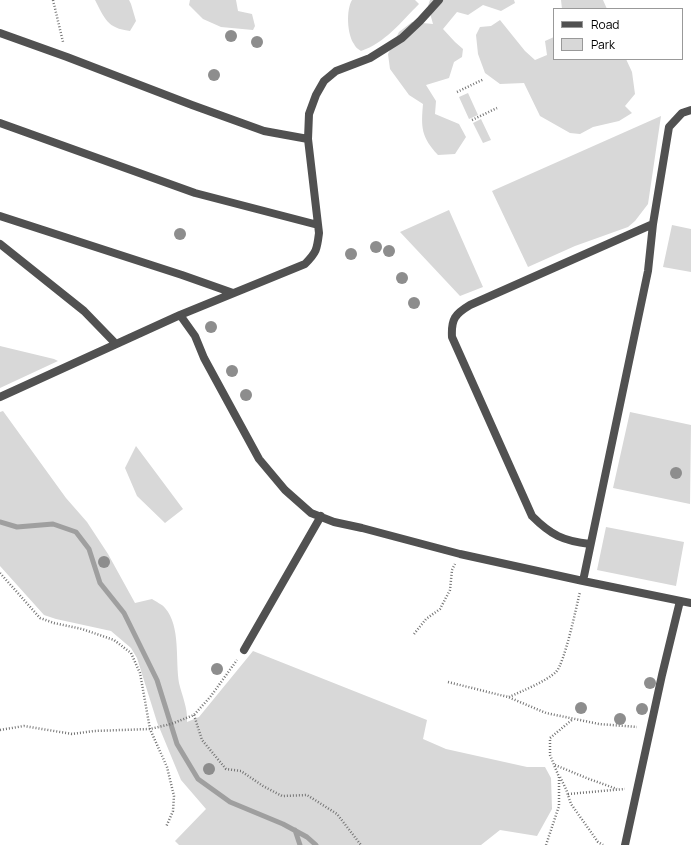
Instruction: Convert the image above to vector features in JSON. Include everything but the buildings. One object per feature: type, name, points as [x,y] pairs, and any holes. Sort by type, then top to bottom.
[{"type":"street","points":[[0,397],[180,315],[305,264],[315,255],[318,225],[308,139],[308,114],[316,95],[324,81],[336,71],[370,58],[402,38],[439,0]]},
{"type":"street","points":[[0,33],[264,131],[308,139]]},
{"type":"street","points":[[583,581],[648,271],[653,224],[669,127],[682,113],[691,110]]},
{"type":"street","points":[[0,123],[195,193],[318,225]]},
{"type":"street","points":[[0,216],[233,293]]},
{"type":"street","points":[[590,544],[574,542],[558,537],[542,526],[532,516],[452,337],[451,326],[461,311],[470,305],[653,224]]},
{"type":"street","points":[[0,244],[84,311],[116,344]]},
{"type":"street","points":[[180,315],[194,336],[204,358],[259,459],[286,490],[312,513],[334,522],[460,554],[691,603]]},
{"type":"street","points":[[244,650],[320,516]]},
{"type":"street","points":[[625,845],[680,601]]},
{"type":"path","points":[[53,0],[67,57]]},
{"type":"path","points":[[457,92],[484,80]]},
{"type":"path","points":[[472,120],[497,108]]},
{"type":"path","points":[[414,634],[426,619],[440,609],[450,590],[452,570],[460,554]]},
{"type":"path","points":[[0,572],[40,618],[54,623],[82,629],[114,640],[131,653],[140,673],[150,729],[167,767],[174,796],[173,811],[166,828]]},
{"type":"path","points":[[508,697],[537,684],[556,672],[564,655],[583,581]]},
{"type":"path","points":[[0,730],[24,726],[72,734],[94,731],[150,729],[171,724],[194,714],[211,696],[244,650]]},
{"type":"path","points":[[448,682],[508,697],[546,713],[573,719],[636,728],[651,725]]},
{"type":"path","points":[[194,714],[202,740],[226,769],[241,771],[263,786],[282,796],[307,795],[336,814],[360,845]]},
{"type":"path","points":[[573,719],[550,738],[550,755],[571,804],[598,842],[603,845]]},
{"type":"path","points":[[554,765],[619,790]]},
{"type":"path","points":[[546,845],[559,806],[559,777]]},
{"type":"path","points":[[568,794],[637,788]]},
{"type":"green space","points":[[95,0],[129,0],[136,21],[130,31],[122,30],[111,25],[104,17]]},
{"type":"green space","points":[[190,0],[236,0],[238,11],[252,14],[255,26],[253,30],[221,27],[203,19],[189,5]]},
{"type":"green space","points":[[352,0],[415,0],[419,4],[399,25],[378,43],[361,51],[354,45],[350,34],[348,16]]},
{"type":"green space","points":[[430,0],[514,0],[515,3],[501,11],[483,5],[468,15],[457,12],[443,29],[463,49],[462,57],[454,62],[449,78],[426,85],[436,101],[435,114],[459,124],[466,137],[455,154],[438,155],[432,149],[423,131],[423,104],[409,95],[390,69],[388,54],[399,32],[412,22],[433,24],[428,6]]},
{"type":"green space","points":[[561,0],[603,0],[607,8],[562,8]]},
{"type":"green space","points":[[500,20],[525,51],[535,60],[547,55],[545,41],[553,37],[553,60],[626,60],[632,72],[635,94],[625,106],[632,113],[619,121],[593,127],[580,134],[570,133],[540,116],[524,83],[500,84],[485,73],[478,54],[476,35],[480,27],[491,26]]},
{"type":"green space","points":[[468,93],[478,115],[469,119],[459,97]]},
{"type":"green space","points":[[661,116],[648,204],[635,221],[628,227],[575,246],[528,267],[492,191]]},
{"type":"green space","points":[[481,119],[491,140],[483,143],[473,123]]},
{"type":"green space","points":[[449,210],[483,287],[460,296],[400,232]]},
{"type":"green space","points":[[672,225],[691,229],[691,272],[663,267]]},
{"type":"green space","points":[[0,346],[54,359],[58,361],[0,388]]},
{"type":"green space","points":[[3,411],[66,498],[87,522],[108,554],[135,603],[152,599],[161,604],[170,615],[175,634],[179,683],[186,707],[187,722],[199,717],[253,651],[427,720],[423,739],[446,749],[527,767],[545,767],[551,778],[552,809],[537,836],[500,830],[481,845],[179,845],[175,841],[206,809],[181,780],[157,722],[137,658],[131,648],[111,631],[44,615],[0,566],[0,412]]},
{"type":"green space","points":[[630,412],[691,425],[690,504],[613,488]]},
{"type":"green space","points":[[136,446],[183,509],[165,523],[137,496],[125,468]]},
{"type":"green space","points":[[606,527],[684,542],[676,586],[597,570]]},
{"type":"waterway","points":[[0,522],[17,527],[53,524],[76,532],[89,549],[100,583],[124,613],[157,680],[177,744],[198,779],[230,802],[283,824],[307,837],[316,845]]},
{"type":"waterway","points":[[295,830],[300,845]]}]
